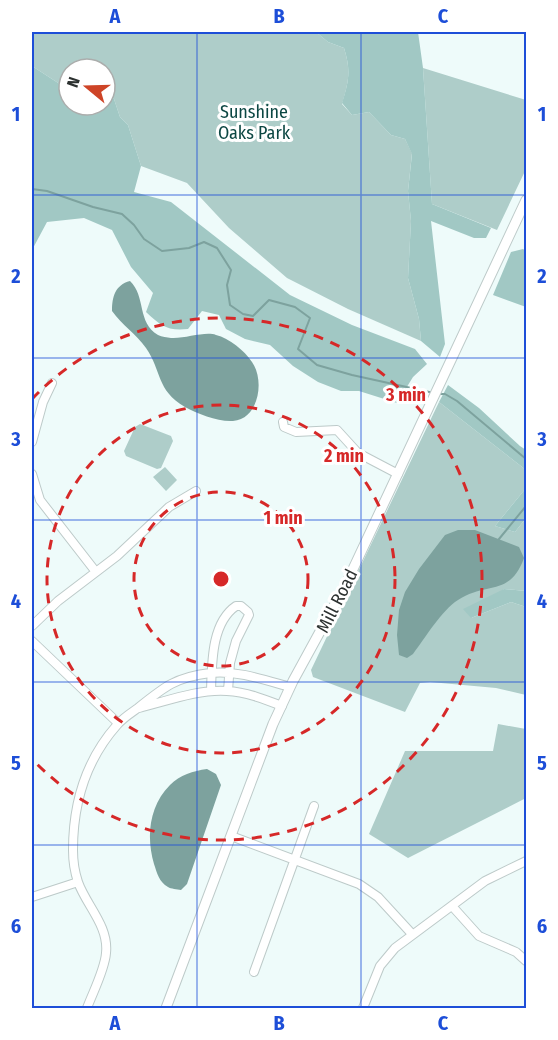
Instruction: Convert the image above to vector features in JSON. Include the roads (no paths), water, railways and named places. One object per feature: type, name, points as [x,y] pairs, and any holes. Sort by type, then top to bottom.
[{"type":"street","name":"Mill Road","points":[[166,1008],[253,775],[290,687],[346,584],[526,200]]},
{"type":"street","points":[[32,442],[43,402],[52,383]]},
{"type":"street","points":[[283,422],[284,427],[296,432],[337,430],[358,453],[398,474]]},
{"type":"street","points":[[32,474],[40,500],[96,572]]},
{"type":"street","points":[[32,626],[58,601],[117,556],[169,507],[196,491]]},
{"type":"street","points":[[211,691],[214,649],[220,628],[232,609],[241,606],[249,615],[236,641],[228,691]]},
{"type":"street","points":[[32,641],[118,723]]},
{"type":"street","points":[[87,1008],[106,953],[102,928],[78,882],[73,853],[80,788],[91,764],[118,723],[161,688],[174,681],[212,673],[230,673],[290,687]]},
{"type":"street","points":[[138,708],[211,691],[247,694],[282,706]]},
{"type":"street","points":[[254,972],[314,806]]},
{"type":"street","points":[[231,836],[349,880],[371,892],[412,934]]},
{"type":"street","points":[[363,1008],[380,966],[395,948],[485,881],[526,861]]},
{"type":"street","points":[[32,897],[78,882]]},
{"type":"street","points":[[452,906],[479,936],[516,952],[526,961]]},
{"type":"waterway","points":[[32,189],[47,191],[93,207],[122,214],[144,239],[162,251],[189,248],[204,242],[217,248],[231,270],[227,285],[230,305],[243,314],[253,316],[269,300],[295,307],[310,318],[298,349],[317,365],[434,393]]},
{"type":"waterway","points":[[439,394],[445,394],[457,401],[526,459]]},
{"type":"waterway","points":[[499,539],[526,506]]},
{"type":"park label","name":"Sunshine Oaks Park","points":[[254,122]]}]
